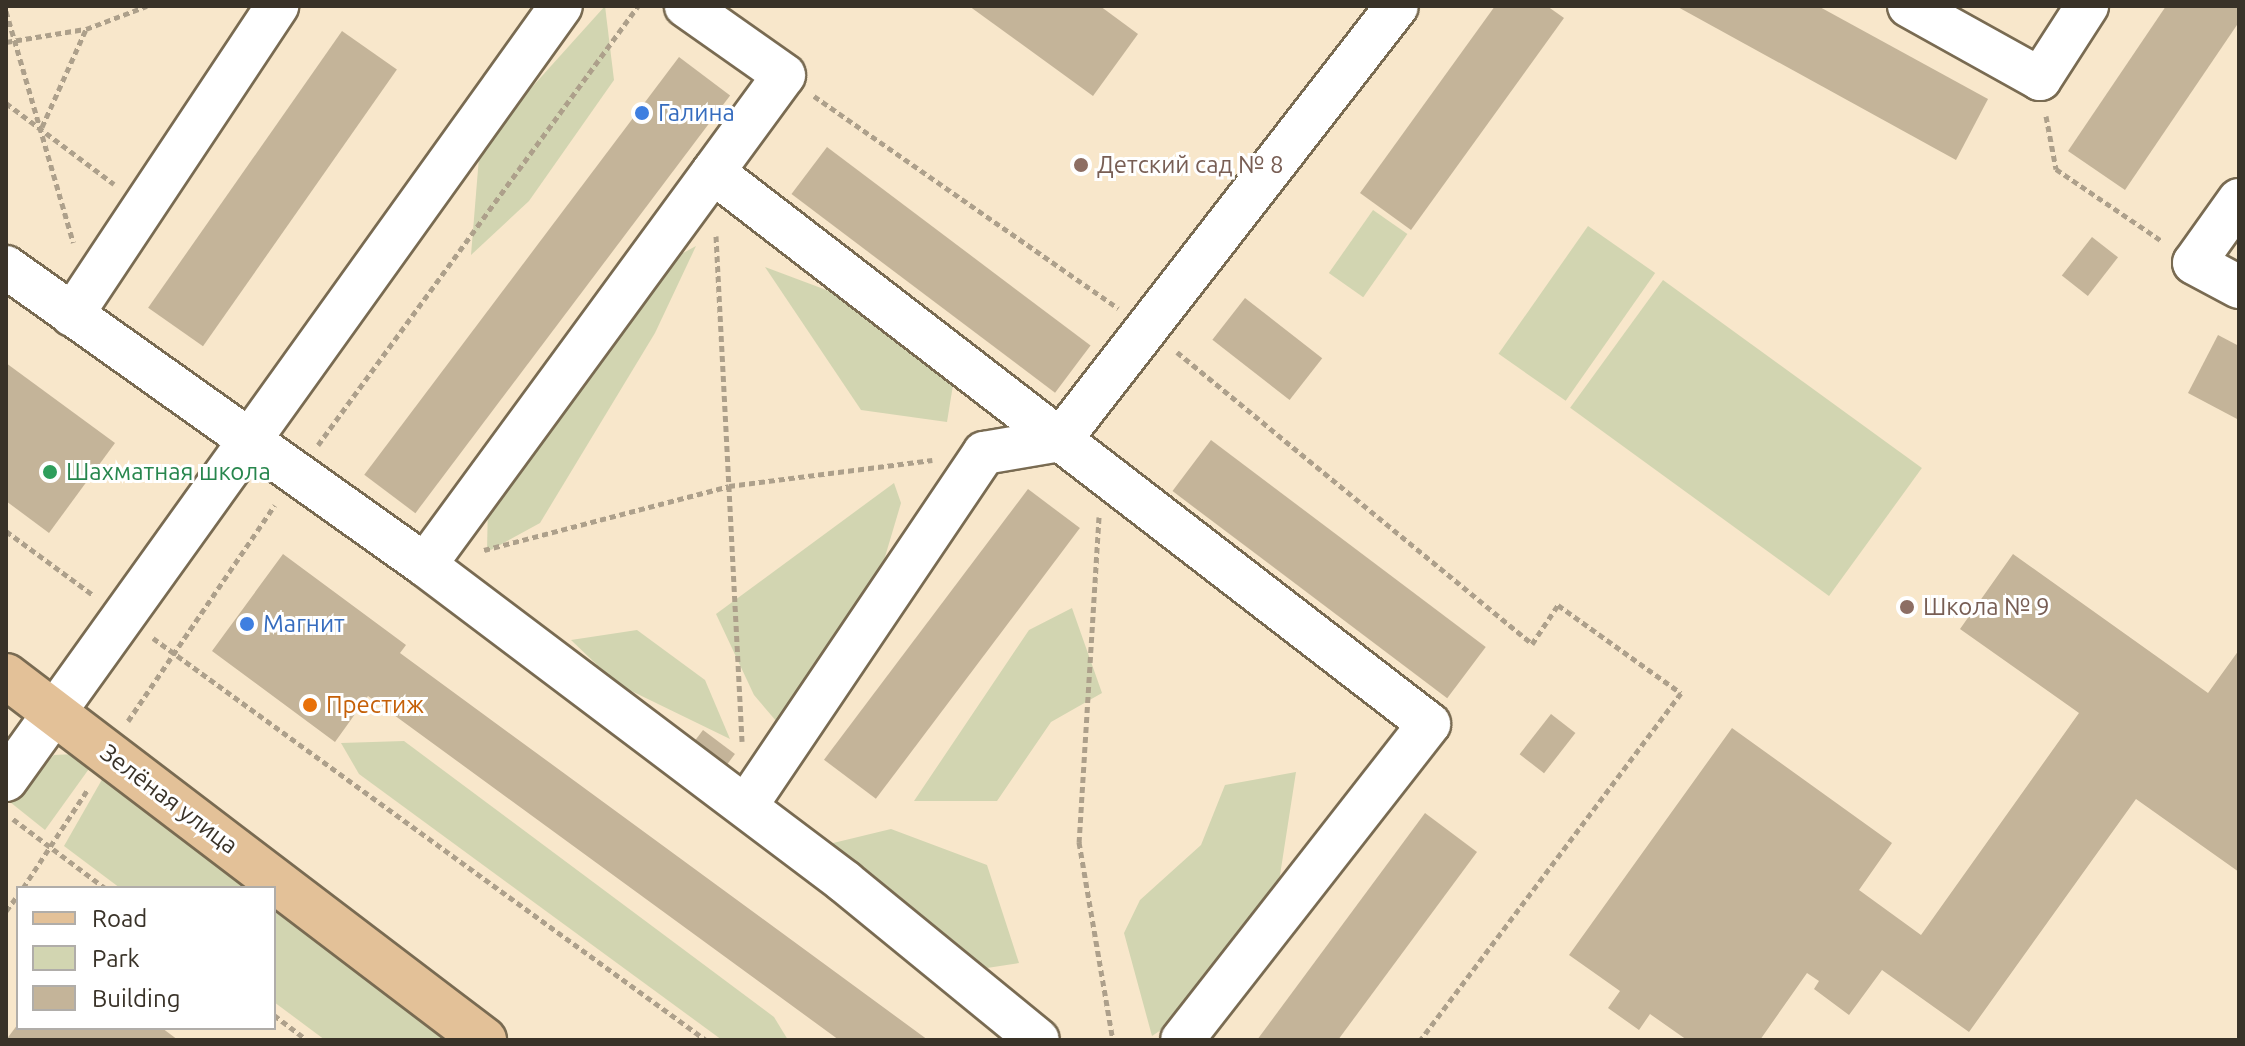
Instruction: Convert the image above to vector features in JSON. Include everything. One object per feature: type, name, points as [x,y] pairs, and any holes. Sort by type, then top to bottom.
[{"type":"main road","name":"Зелёная улица","points":[[6,676],[484,1040]]},
{"type":"street","points":[[80,304],[277,6]]},
{"type":"street","points":[[425,565],[784,75],[686,6]]},
{"type":"street","points":[[746,806],[984,453],[1060,440],[1151,331],[1397,6]]},
{"type":"street","points":[[1909,6],[2040,79],[2087,6]]},
{"type":"street","points":[[6,780],[57,714],[249,445],[550,10]]},
{"type":"street","points":[[713,172],[1429,724],[1182,1040]]},
{"type":"street","points":[[2239,200],[2194,263],[2239,287]]},
{"type":"street","points":[[6,267],[80,304],[249,445],[425,565],[746,806],[1038,1040]]},
{"type":"path","points":[[6,42],[86,29],[147,6]]},
{"type":"path","points":[[25,886],[53,849],[170,650],[638,6]]},
{"type":"path","points":[[6,11],[42,128],[80,304]]},
{"type":"path","points":[[42,128],[86,29]]},
{"type":"path","points":[[784,75],[1151,331],[1532,644],[1558,605],[1681,693],[1420,1040]]},
{"type":"path","points":[[2040,79],[2056,169],[2194,263]]},
{"type":"path","points":[[6,103],[144,207]]},
{"type":"path","points":[[713,172],[743,745]]},
{"type":"path","points":[[425,565],[729,486],[984,453]]},
{"type":"path","points":[[1101,472],[1079,842],[1113,1040]]},
{"type":"path","points":[[6,531],[706,1040]]},
{"type":"path","points":[[6,814],[102,886]]},
{"type":"path","points":[[276,1017],[307,1040]]},
{"type":"green space","points":[[605,6],[614,80],[529,201],[471,255],[480,145]]},
{"type":"green space","points":[[1373,210],[1407,234],[1363,297],[1329,273]]},
{"type":"green space","points":[[1588,226],[1655,273],[1566,401],[1499,354]]},
{"type":"green space","points":[[696,246],[655,333],[540,523],[487,552],[489,450],[600,298]]},
{"type":"green space","points":[[765,267],[837,294],[953,385],[947,422],[861,410]]},
{"type":"green space","points":[[1663,280],[1922,468],[1829,596],[1570,408]]},
{"type":"green space","points":[[894,483],[901,503],[882,567],[777,722],[754,695],[716,614]]},
{"type":"green space","points":[[1072,608],[1102,693],[1051,722],[997,801],[914,801],[1029,630]]},
{"type":"green space","points":[[637,630],[705,680],[730,739],[617,684],[571,640]]},
{"type":"green space","points":[[404,741],[774,1017],[788,1040],[722,1040],[359,774],[341,743]]},
{"type":"green space","points":[[75,754],[91,766],[45,830],[10,802],[54,755]]},
{"type":"green space","points":[[1296,772],[1267,959],[1152,1036],[1124,933],[1140,900],[1201,845],[1225,785]]},
{"type":"green space","points":[[104,776],[249,886],[117,886],[64,846]]},
{"type":"green space","points":[[891,829],[987,865],[1019,963],[987,968],[933,931],[821,883],[829,844]]},
{"type":"green space","points":[[276,907],[452,1040],[325,1040],[276,1003]]},
{"type":"building","points":[[969,6],[1100,6],[1138,34],[1093,96]]},
{"type":"building","points":[[1495,6],[1547,6],[1564,18],[1411,230],[1360,193]]},
{"type":"building","points":[[1676,6],[1818,6],[1988,99],[1956,160]]},
{"type":"building","points":[[2166,6],[2239,6],[2239,22],[2125,190],[2068,151]]},
{"type":"building","points":[[342,31],[397,69],[203,346],[148,308]]},
{"type":"building","points":[[679,57],[730,96],[415,513],[364,475]]},
{"type":"building","points":[[827,147],[1091,346],[1055,393],[791,194]]},
{"type":"building","points":[[2092,237],[2118,257],[2088,296],[2062,276]]},
{"type":"building","points":[[1245,298],[1322,358],[1290,400],[1212,340]]},
{"type":"building","points":[[2218,335],[2239,346],[2239,420],[2188,393]]},
{"type":"building","name":"Шахматная школа","points":[[6,363],[115,443],[49,533],[6,501]]},
{"type":"building","points":[[1211,440],[1486,647],[1447,698],[1172,491]]},
{"type":"building","points":[[1028,489],[1080,528],[876,799],[824,760]]},
{"type":"building","points":[[283,554],[406,645],[400,653],[928,1040],[839,1040],[368,696],[335,742],[212,651]]},
{"type":"building","points":[[2013,554],[2208,693],[2239,650],[2239,872],[2136,799],[1969,1032],[1882,970],[1849,1015],[1814,989],[1819,981],[1807,973],[1760,1040],[1687,1040],[1650,1014],[1639,1030],[1608,1008],[1620,991],[1569,955],[1732,728],[1892,843],[1859,890],[1921,935],[2079,713],[1960,629]]},
{"type":"building","points":[[1551,714],[1575,733],[1544,773],[1520,754]]},
{"type":"building","points":[[703,730],[735,754],[719,775],[687,751]]},
{"type":"building","points":[[1425,813],[1477,852],[1338,1040],[1257,1040]]},
{"type":"building","points":[[16,1027],[16,1030],[165,1030],[178,1040],[6,1040]]},
{"type":"place","name":"Галина","points":[[642,113]]},
{"type":"place","name":"Детский сад № 8","points":[[1081,165]]},
{"type":"place","name":"Шахматная школа","points":[[50,472]]},
{"type":"place","name":"Школа № 9","points":[[1907,607]]},
{"type":"place","name":"Магнит","points":[[247,624]]},
{"type":"place","name":"Престиж","points":[[310,705]]}]
